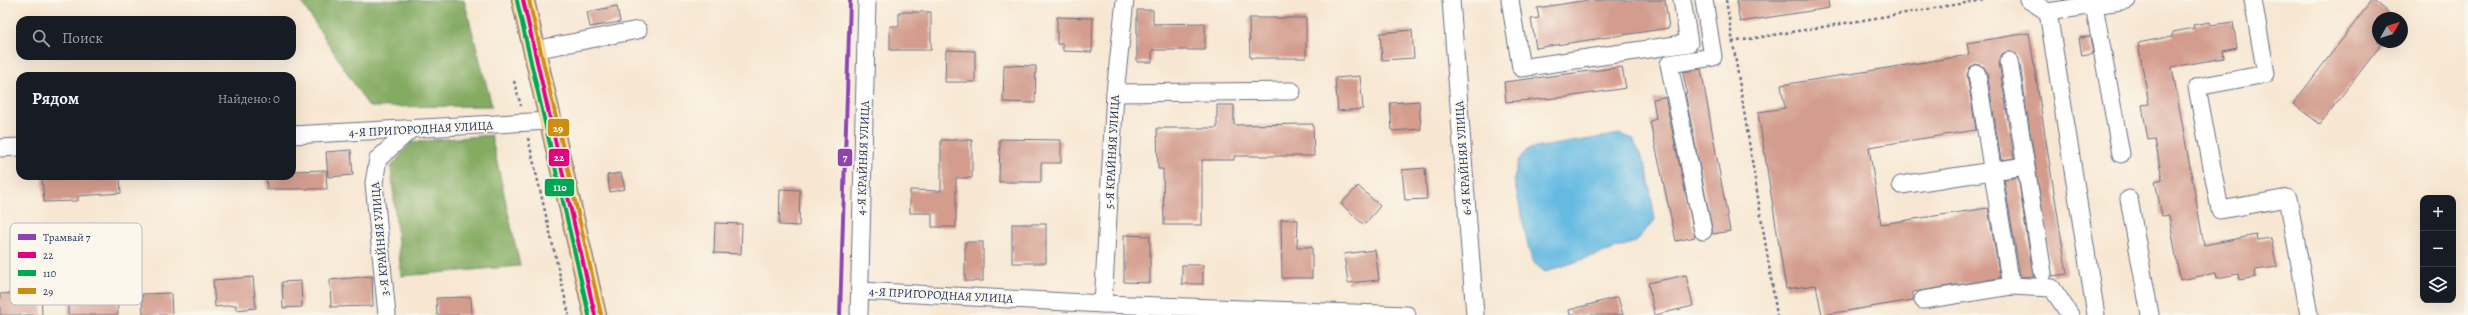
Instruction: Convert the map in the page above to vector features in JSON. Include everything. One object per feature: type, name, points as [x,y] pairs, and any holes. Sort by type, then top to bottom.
[{"type":"main road","points":[[523,0],[596,315]]},
{"type":"street","name":"4-Я КРАЙНЯЯ УЛИЦА","points":[[859,315],[867,0]]},
{"type":"street","name":"5-Я КРАЙНЯЯ УЛИЦА","points":[[1103,304],[1115,93],[1125,0]]},
{"type":"street","name":"6-Я КРАЙНЯЯ УЛИЦА","points":[[1451,0],[1475,315]]},
{"type":"street","points":[[1510,0],[1521,68],[1689,43],[1682,0]]},
{"type":"street","points":[[1703,231],[1669,64],[1713,57],[1704,0]]},
{"type":"street","points":[[2029,0],[2048,12],[2127,0]]},
{"type":"street","points":[[2253,0],[2266,74],[2197,87],[2220,210],[2288,198],[2309,315]]},
{"type":"street","points":[[2094,5],[2121,154]]},
{"type":"street","points":[[2048,12],[2096,315]]},
{"type":"street","points":[[534,50],[638,30]]},
{"type":"street","points":[[2009,61],[2042,273]]},
{"type":"street","points":[[1977,74],[2011,286]]},
{"type":"street","points":[[1115,93],[1292,91]]},
{"type":"street","name":"4-Я ПРИГОРОДНАЯ УЛИЦА","points":[[296,135],[410,130],[550,121]]},
{"type":"street","name":"3-Я КРАЙНЯЯ УЛИЦА","points":[[387,315],[374,183],[378,159],[410,130]]},
{"type":"street","points":[[0,148],[16,147]]},
{"type":"street","points":[[1901,185],[2025,166]]},
{"type":"street","points":[[2129,199],[2150,315]]},
{"type":"street","points":[[1922,300],[2011,286],[2052,288],[2070,315]]},
{"type":"street","name":"4-Я ПРИГОРОДНАЯ УЛИЦА","points":[[860,291],[1103,304],[1407,315]]},
{"type":"path","points":[[1726,0],[1777,315]]},
{"type":"path","points":[[1732,42],[1983,0]]},
{"type":"path","points":[[514,81],[569,315]]},
{"type":"green space","points":[[300,0],[464,0],[492,106],[369,107]]},
{"type":"green space","points":[[491,135],[520,266],[401,276],[391,167],[411,142]]},
{"type":"water","points":[[1621,134],[1633,139],[1647,170],[1655,220],[1635,242],[1545,272],[1534,263],[1529,251],[1514,180],[1518,161],[1528,149]]},
{"type":"building","points":[[1588,0],[1665,0],[1669,28],[1536,48],[1531,19],[1539,18],[1537,8]]},
{"type":"building","points":[[1736,0],[1828,0],[1829,8],[1740,22]]},
{"type":"building","points":[[2372,0],[2387,12],[2372,12],[2372,48],[2378,48],[2320,124],[2293,104]]},
{"type":"building","points":[[617,6],[620,22],[590,27],[587,12]]},
{"type":"building","points":[[1137,10],[1153,10],[1153,24],[1205,23],[1205,50],[1152,50],[1152,62],[1137,62]]},
{"type":"building","points":[[899,12],[931,12],[931,50],[890,50],[890,26],[899,26]]},
{"type":"building","points":[[1057,17],[1093,18],[1092,52],[1063,51],[1063,44],[1057,44]]},
{"type":"building","points":[[1249,18],[1306,18],[1306,58],[1250,58]]},
{"type":"building","points":[[2210,22],[2211,25],[2233,22],[2237,48],[2223,51],[2224,58],[2172,67],[2204,245],[2256,235],[2257,240],[2271,238],[2277,267],[2255,270],[2256,277],[2239,280],[2238,274],[2217,278],[2216,273],[2180,280],[2169,215],[2162,216],[2155,181],[2162,179],[2155,139],[2148,140],[2142,105],[2149,104],[2138,43],[2173,36],[2173,32],[2194,28],[2193,25]]},
{"type":"building","points":[[1412,30],[1414,58],[1382,60],[1380,33]]},
{"type":"building","points":[[2029,33],[2067,274],[2052,276],[2019,59],[2016,54],[2008,51],[2002,54],[1999,63],[2014,158],[2001,160],[1987,72],[1984,67],[1976,64],[1970,67],[1967,75],[1976,130],[1869,147],[1881,224],[1988,208],[2000,278],[1913,292],[1913,300],[1822,315],[1816,285],[1786,289],[1758,112],[1785,108],[1781,85],[1969,55],[1967,43]]},
{"type":"building","points":[[2090,37],[2093,54],[2082,56],[2079,38]]},
{"type":"building","points":[[946,50],[975,51],[975,82],[945,82]]},
{"type":"building","points":[[1004,65],[1036,66],[1035,103],[1003,102]]},
{"type":"building","points":[[1622,67],[1626,88],[1567,97],[1506,102],[1504,82]]},
{"type":"building","points":[[1701,69],[1730,231],[1713,234],[1685,93],[1687,93],[1683,72]]},
{"type":"building","points":[[1360,76],[1363,109],[1338,111],[1335,78]]},
{"type":"building","points":[[1665,97],[1695,237],[1676,241],[1650,121],[1656,119],[1653,99]]},
{"type":"building","points":[[1419,101],[1421,129],[1392,131],[1390,103]]},
{"type":"building","points":[[1217,105],[1234,105],[1234,125],[1313,124],[1314,156],[1234,156],[1234,160],[1202,160],[1202,225],[1164,225],[1163,169],[1158,169],[1157,128],[1217,128]]},
{"type":"building","points":[[1000,139],[1061,140],[1061,163],[1041,163],[1041,182],[999,182]]},
{"type":"building","points":[[941,140],[972,140],[972,178],[956,178],[956,227],[932,227],[932,213],[910,213],[910,190],[941,191]]},
{"type":"building","points":[[351,150],[353,175],[328,177],[326,152]]},
{"type":"building","points":[[1425,168],[1427,199],[1405,200],[1402,170]]},
{"type":"building","points":[[326,170],[327,189],[267,189],[266,180],[296,180],[296,171]]},
{"type":"building","points":[[621,173],[625,189],[610,192],[607,175]]},
{"type":"building","points":[[2018,177],[2034,277],[2020,276],[2004,179]]},
{"type":"building","points":[[42,180],[120,180],[121,193],[78,196],[78,201],[44,202]]},
{"type":"building","points":[[1358,186],[1380,206],[1364,225],[1341,204]]},
{"type":"building","points":[[780,189],[800,190],[799,226],[779,225]]},
{"type":"building","points":[[1281,219],[1298,220],[1297,247],[1312,247],[1312,278],[1282,278]]},
{"type":"building","points":[[715,223],[742,224],[741,254],[714,253]]},
{"type":"building","points":[[1012,224],[1046,224],[1046,263],[1012,263]]},
{"type":"building","points":[[1124,235],[1150,236],[1150,283],[1124,282]]},
{"type":"building","points":[[965,242],[983,242],[983,281],[965,281]]},
{"type":"building","points":[[1375,250],[1379,280],[1348,283],[1344,254]]},
{"type":"building","points":[[1182,265],[1203,265],[1203,284],[1182,284]]},
{"type":"building","points":[[1686,275],[1693,306],[1655,315],[1648,283]]},
{"type":"building","points":[[372,276],[373,306],[331,307],[330,280]]},
{"type":"building","points":[[253,277],[256,308],[236,310],[236,305],[215,307],[213,280]]},
{"type":"building","points":[[301,281],[302,307],[283,308],[282,282]]},
{"type":"building","points":[[171,293],[172,315],[143,315],[142,294]]},
{"type":"building","points":[[0,294],[10,294],[10,305],[42,305],[42,315],[0,315]]},
{"type":"building","points":[[471,297],[472,315],[437,315],[436,298]]},
{"type":"building","points":[[1618,297],[1623,315],[1570,315],[1569,310]]},
{"type":"building","points":[[68,305],[117,305],[118,315],[68,315]]},
{"type":"tram line","name":"7","points":[[840,315],[850,0]]},
{"type":"transit line","name":"22","points":[[523,0],[595,315]]},
{"type":"transit line","name":"29","points":[[529,0],[601,314]]},
{"type":"transit line","name":"110","points":[[517,1],[589,315]]}]
